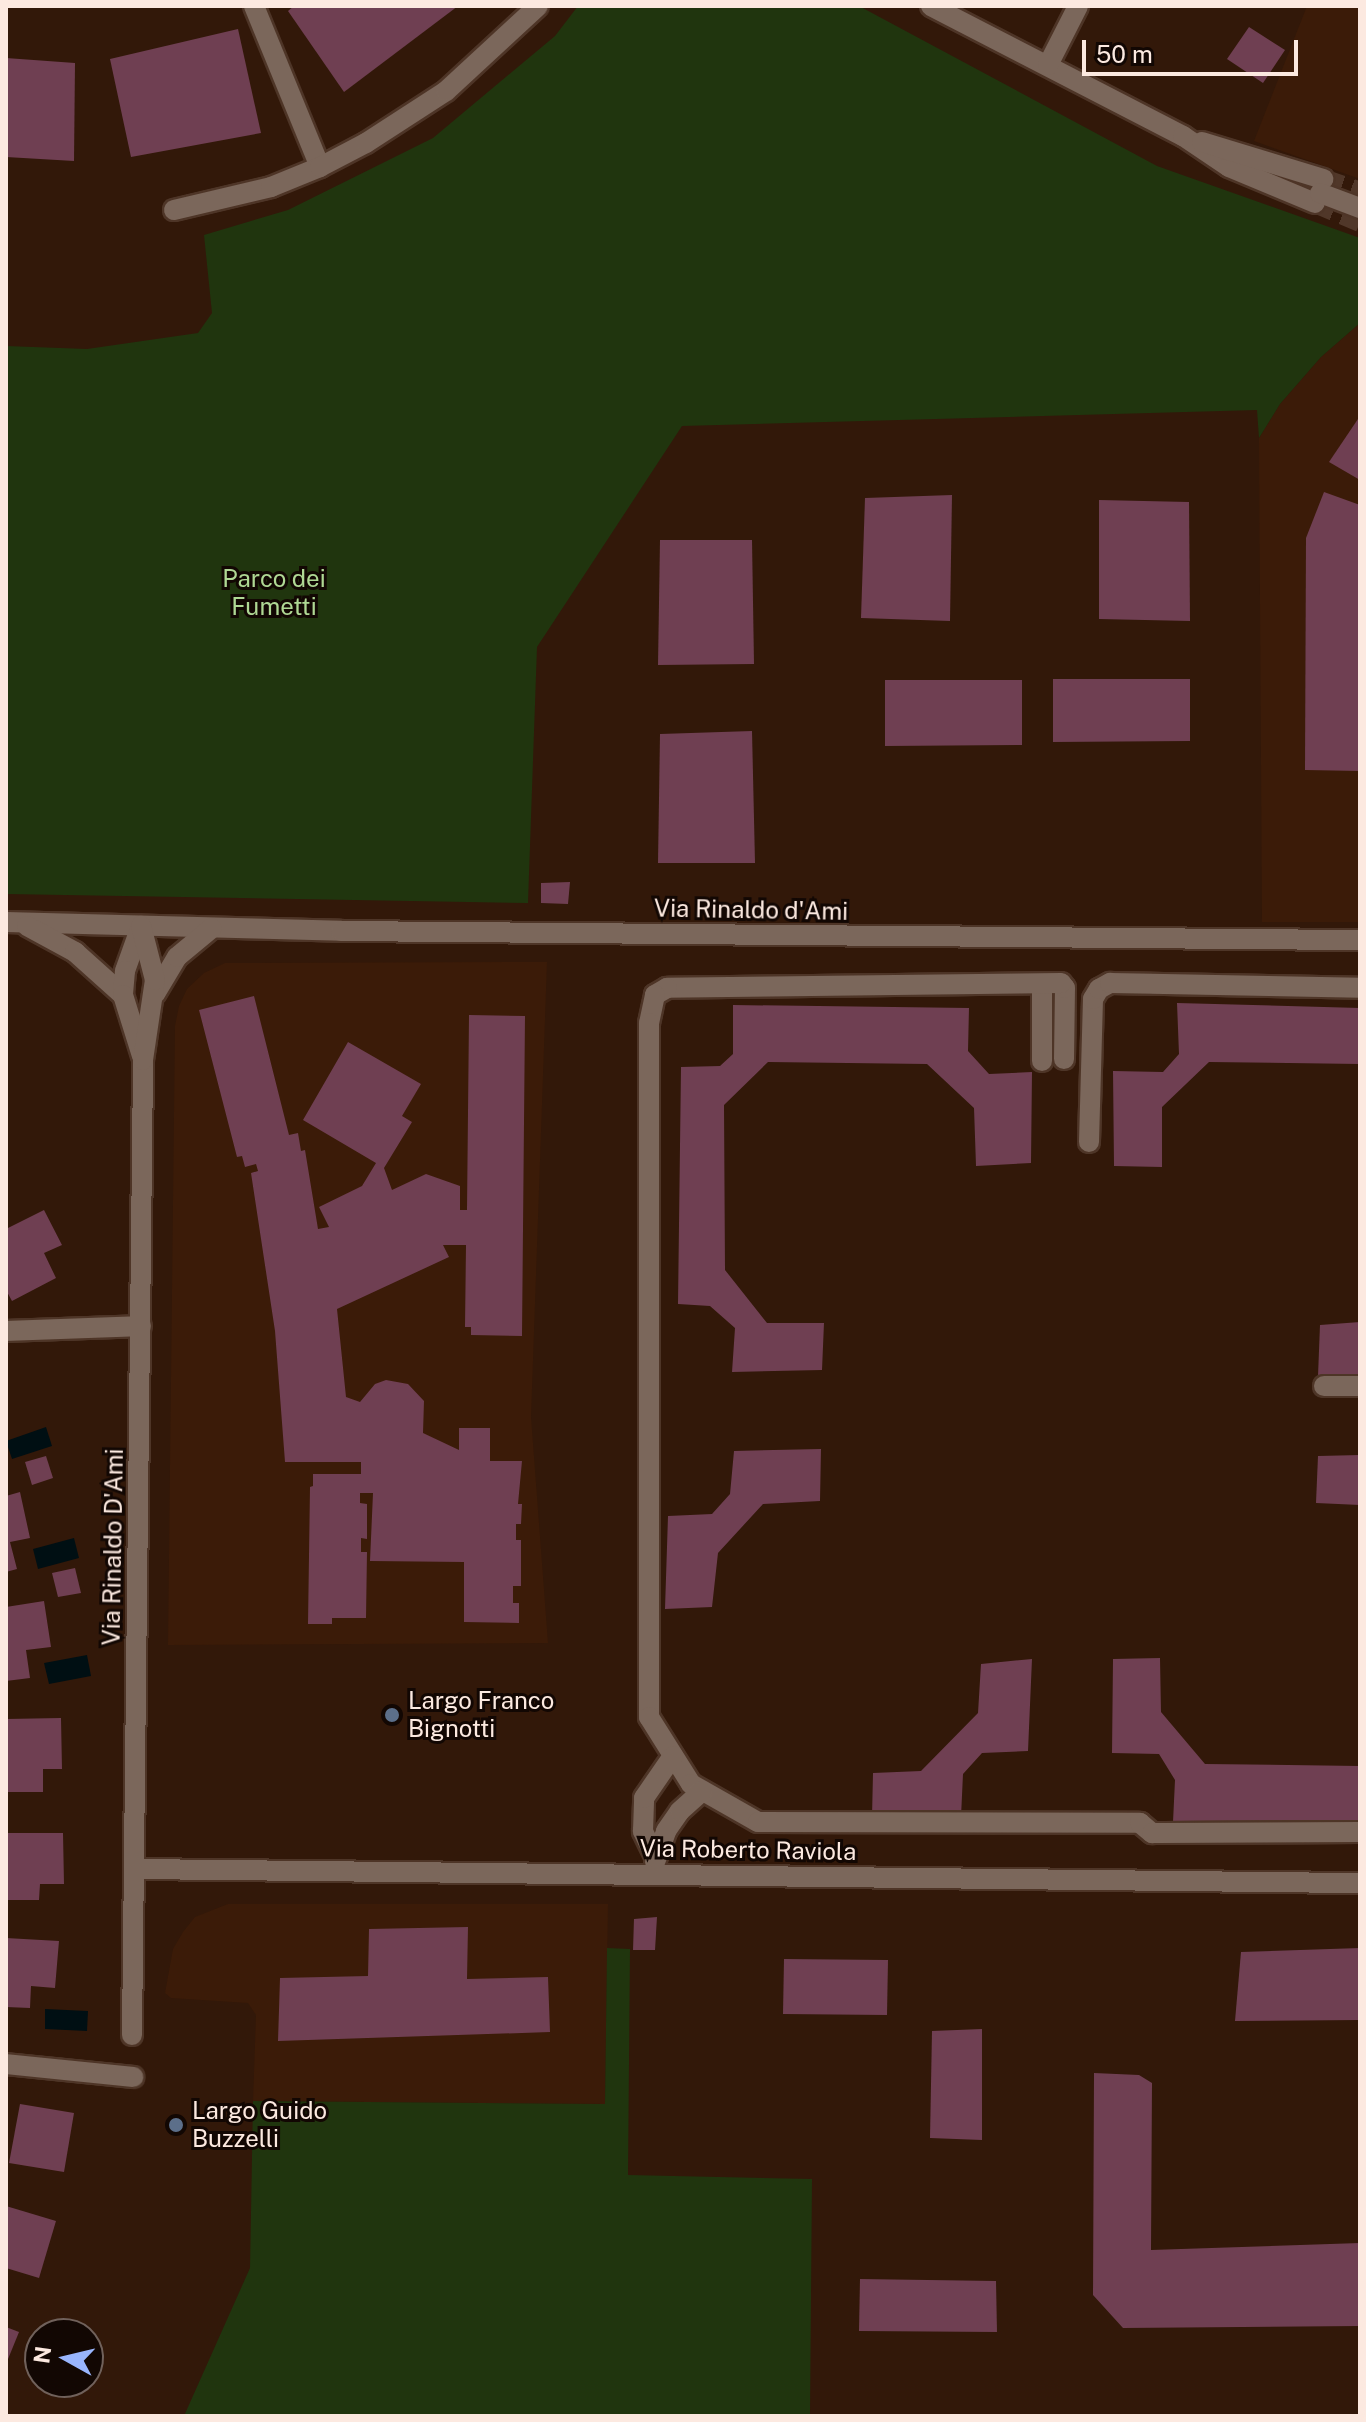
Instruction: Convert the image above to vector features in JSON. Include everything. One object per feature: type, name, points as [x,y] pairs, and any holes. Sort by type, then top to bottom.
[{"type":"street","points":[[254,6],[320,167]]},
{"type":"street","points":[[174,210],[248,194],[320,167],[395,126],[446,91],[538,6]]},
{"type":"street","points":[[931,6],[1183,136],[1360,208]]},
{"type":"street","points":[[1048,65],[1078,6]]},
{"type":"street","points":[[13,922],[75,952],[123,995]]},
{"type":"street","name":"Via Rinaldo d'Ami","points":[[13,922],[212,928],[1360,940]]},
{"type":"street","name":"Via Rinaldo D'Ami","points":[[141,926],[125,971],[123,995],[143,1060]]},
{"type":"street","name":"Via Rinaldo D'Ami","points":[[132,2035],[143,1060],[154,996],[154,972],[141,926]]},
{"type":"street","name":"Via Rinaldo D'Ami","points":[[154,996],[177,957],[212,928]]},
{"type":"street","points":[[1064,1059],[1065,988],[1061,983],[667,988],[655,995],[649,1023],[649,1717],[691,1784],[758,1822],[1140,1823],[1152,1833],[1360,1832]]},
{"type":"street","points":[[1089,1142],[1093,999],[1099,989],[1110,983],[1360,988]]},
{"type":"street","points":[[1042,984],[1042,1061]]},
{"type":"street","points":[[6,1331],[141,1326]]},
{"type":"street","points":[[1324,1386],[1360,1386]]},
{"type":"street","points":[[655,1865],[643,1831],[644,1798],[673,1756]]},
{"type":"street","points":[[655,1865],[680,1811],[702,1791]]},
{"type":"street","name":"Via Roberto Raviola","points":[[136,1869],[655,1865],[1360,1883]]},
{"type":"street","points":[[6,2064],[133,2077]]},
{"type":"shaded area","points":[[1307,6],[1360,6],[1360,179],[1254,141]]},
{"type":"shaded area","points":[[1360,323],[1360,922],[1262,922],[1259,438],[1280,404],[1321,357]]},
{"type":"shaded area","points":[[547,962],[531,1417],[548,1643],[168,1645],[175,1026],[187,989],[204,973],[225,963]]},
{"type":"shaded area","points":[[46,1427],[52,1446],[12,1459],[6,1441]]},
{"type":"shaded area","points":[[74,1538],[79,1558],[38,1569],[33,1549]]},
{"type":"shaded area","points":[[87,1655],[91,1676],[49,1684],[44,1663]]},
{"type":"shaded area","points":[[228,1904],[608,1904],[605,2104],[253,2101],[256,2015],[248,2003],[171,1998],[165,1993],[173,1949],[183,1932],[195,1917]]},
{"type":"shaded area","points":[[45,2009],[88,2011],[87,2031],[45,2029]]},
{"type":"green space","name":"Parco dei Fumetti","points":[[578,6],[859,6],[1157,166],[1360,238],[1360,323],[1321,357],[1280,404],[1259,438],[1257,410],[682,426],[537,647],[528,903],[6,894],[6,346],[87,349],[198,333],[212,313],[204,235],[288,210],[433,138],[555,36]]},
{"type":"green space","points":[[607,1948],[630,1949],[628,2175],[812,2179],[810,2416],[184,2416],[250,2268],[253,2101],[605,2104]]},
{"type":"building","points":[[294,6],[458,6],[344,92],[288,11]]},
{"type":"building","points":[[1249,27],[1285,50],[1263,83],[1227,59]]},
{"type":"building","points":[[238,29],[261,133],[131,157],[110,59]]},
{"type":"building","points":[[6,58],[75,63],[74,161],[6,157]]},
{"type":"building","points":[[1360,416],[1360,480],[1329,462]]},
{"type":"building","points":[[1324,492],[1360,505],[1360,771],[1305,770],[1306,538]]},
{"type":"building","points":[[952,495],[950,621],[861,618],[865,498]]},
{"type":"building","points":[[1099,500],[1189,502],[1190,621],[1099,619]]},
{"type":"building","points":[[660,540],[752,540],[754,664],[658,665]]},
{"type":"building","points":[[1053,679],[1190,679],[1190,741],[1053,742]]},
{"type":"building","points":[[885,680],[1022,680],[1022,745],[885,746]]},
{"type":"building","points":[[752,731],[755,863],[658,863],[660,734]]},
{"type":"building","points":[[570,882],[568,904],[541,903],[541,883]]},
{"type":"building","points":[[254,996],[289,1135],[298,1133],[301,1151],[305,1150],[318,1229],[329,1227],[319,1207],[362,1186],[376,1163],[303,1120],[348,1042],[421,1084],[402,1116],[412,1122],[384,1168],[392,1190],[426,1174],[460,1186],[460,1210],[467,1210],[469,1015],[525,1016],[522,1336],[471,1335],[471,1327],[465,1327],[466,1245],[443,1245],[449,1257],[337,1309],[346,1397],[360,1402],[375,1384],[386,1380],[408,1384],[424,1401],[423,1433],[459,1450],[459,1428],[490,1428],[490,1461],[522,1461],[518,1504],[522,1504],[521,1524],[516,1524],[516,1540],[521,1540],[521,1586],[513,1586],[513,1603],[519,1603],[519,1623],[464,1622],[464,1562],[370,1561],[373,1493],[360,1493],[360,1503],[367,1504],[367,1539],[361,1538],[361,1552],[367,1552],[366,1618],[332,1618],[332,1624],[308,1624],[310,1487],[313,1486],[313,1474],[361,1474],[361,1462],[285,1462],[275,1331],[251,1173],[258,1171],[256,1164],[245,1167],[242,1156],[237,1157],[199,1010]]},
{"type":"building","points":[[1177,1003],[1360,1008],[1360,1064],[1209,1062],[1162,1107],[1162,1167],[1114,1166],[1113,1071],[1163,1072],[1179,1054]]},
{"type":"building","points":[[733,1005],[969,1008],[968,1051],[989,1074],[1032,1072],[1031,1163],[976,1166],[974,1108],[927,1064],[768,1062],[724,1105],[725,1270],[767,1323],[824,1323],[822,1370],[732,1372],[735,1328],[710,1306],[678,1304],[681,1067],[720,1066],[733,1054]]},
{"type":"building","points":[[44,1210],[62,1245],[44,1253],[56,1278],[12,1301],[6,1290],[6,1229]]},
{"type":"building","points":[[1360,1322],[1360,1376],[1318,1376],[1320,1325]]},
{"type":"building","points":[[821,1449],[820,1501],[763,1504],[718,1553],[712,1607],[665,1609],[668,1516],[712,1514],[730,1494],[734,1451]]},
{"type":"building","points":[[1360,1455],[1360,1505],[1316,1503],[1318,1456]]},
{"type":"building","points":[[46,1456],[53,1478],[32,1485],[25,1462]]},
{"type":"building","points":[[20,1492],[30,1538],[10,1542],[17,1569],[6,1572],[6,1496]]},
{"type":"building","points":[[75,1568],[81,1593],[58,1597],[52,1573]]},
{"type":"building","points":[[44,1601],[51,1647],[26,1650],[30,1678],[6,1681],[6,1607]]},
{"type":"building","points":[[1160,1658],[1161,1712],[1205,1764],[1360,1766],[1360,1822],[1173,1822],[1175,1780],[1159,1754],[1112,1753],[1113,1659]]},
{"type":"building","points":[[1032,1659],[1028,1751],[982,1753],[963,1774],[961,1817],[872,1817],[873,1773],[921,1771],[978,1713],[981,1664]]},
{"type":"building","points":[[61,1718],[62,1769],[43,1769],[43,1792],[6,1792],[6,1719]]},
{"type":"building","points":[[6,1833],[63,1833],[64,1884],[40,1884],[39,1900],[6,1900]]},
{"type":"building","points":[[657,1917],[655,1950],[633,1950],[634,1919]]},
{"type":"building","points":[[468,1927],[467,1979],[548,1977],[550,2032],[278,2041],[280,1978],[368,1976],[369,1929]]},
{"type":"building","points":[[6,1938],[59,1941],[55,1988],[31,1986],[30,2008],[6,2007]]},
{"type":"building","points":[[1360,1948],[1360,2020],[1235,2021],[1241,1952]]},
{"type":"building","points":[[784,1959],[888,1960],[887,2015],[783,2014]]},
{"type":"building","points":[[982,2029],[982,2140],[930,2138],[932,2031]]},
{"type":"building","points":[[1094,2073],[1139,2075],[1152,2083],[1151,2250],[1360,2243],[1360,2326],[1123,2328],[1093,2295]]},
{"type":"building","points":[[20,2104],[74,2113],[64,2172],[9,2163]]},
{"type":"building","points":[[6,2206],[56,2221],[39,2278],[6,2268]]},
{"type":"building","points":[[860,2279],[996,2281],[997,2332],[859,2331]]},
{"type":"building","points":[[6,2327],[19,2332],[6,2364]]},
{"type":"tunnel","points":[[1323,179],[1360,192]]},
{"type":"tunnel","points":[[1315,203],[1360,222]]},
{"type":"place","name":"Largo Franco Bignotti","points":[[392,1715]]},
{"type":"place","name":"Largo Guido Buzzelli","points":[[176,2125]]}]
